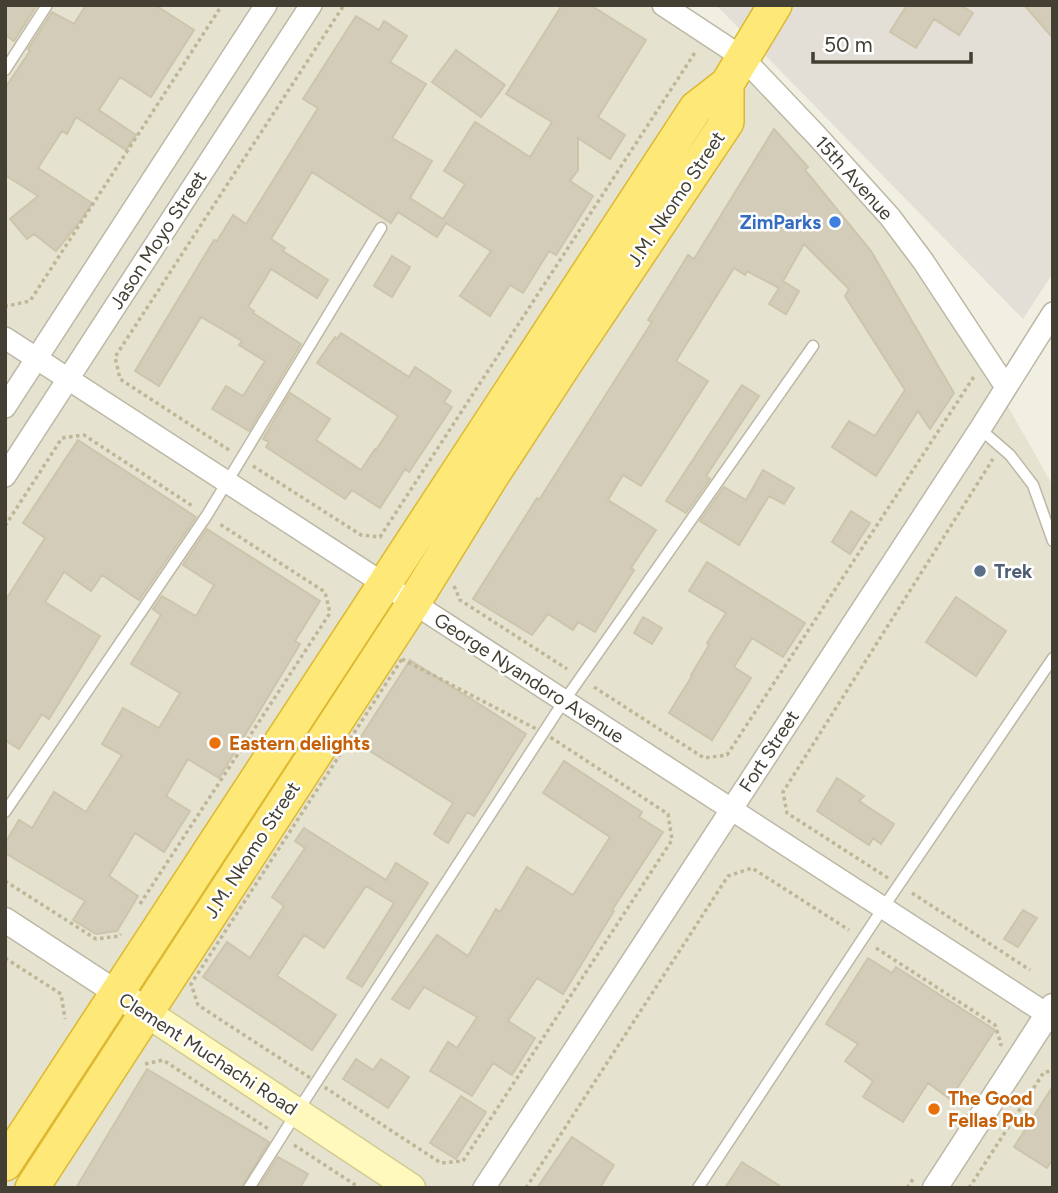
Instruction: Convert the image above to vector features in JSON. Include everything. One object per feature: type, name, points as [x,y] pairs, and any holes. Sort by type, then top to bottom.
[{"type":"highway","points":[[734,70],[775,5]]},
{"type":"highway","name":"J.M. Nkomo Street","points":[[5,1164],[696,108],[734,70]]},
{"type":"highway","name":"J.M. Nkomo Street","points":[[32,1188],[413,603],[546,393],[727,122],[734,70]]},
{"type":"main road","name":"Clement Muchachi Road","points":[[117,993],[411,1188]]},
{"type":"street","name":"Jason Moyo Street","points":[[5,476],[311,5]]},
{"type":"street","name":"15th Avenue","points":[[663,5],[707,34],[734,70],[817,136],[890,217],[923,261],[1006,387]]},
{"type":"street","name":"Jason Moyo Street","points":[[5,407],[257,10]]},
{"type":"street","name":"Fort Street","points":[[484,1188],[1053,313]]},
{"type":"street","name":"George Nyandoro Avenue","points":[[5,338],[883,908],[1051,1013]]},
{"type":"street","name":"Clement Muchachi Road","points":[[5,920],[117,993]]},
{"type":"street","points":[[925,1182],[1051,1013]]},
{"type":"lane","points":[[5,70],[47,5]]},
{"type":"lane","points":[[5,812],[207,515],[381,228]]},
{"type":"lane","points":[[249,1188],[580,678],[813,346]]},
{"type":"lane","points":[[980,429],[1010,455],[1033,485],[1053,541]]},
{"type":"lane","points":[[698,1188],[898,885],[1053,658]]},
{"type":"path","points":[[5,304],[7,306],[30,301],[222,5]]},
{"type":"path","points":[[344,5],[115,357],[120,379],[361,535],[380,537],[707,34]]},
{"type":"path","points":[[452,582],[460,600],[704,758],[727,755],[986,357]]},
{"type":"path","points":[[5,526],[62,438],[83,435],[325,592],[330,613],[134,913]]},
{"type":"path","points":[[1000,447],[783,792],[787,813],[1030,970]]},
{"type":"path","points":[[526,1188],[728,876],[752,868],[995,1025],[1001,1044],[994,1055]]},
{"type":"path","points":[[5,881],[96,939],[119,936],[127,924]]},
{"type":"path","points":[[5,958],[61,994],[66,1018],[58,1030]]},
{"type":"path","points":[[138,1066],[163,1060],[360,1188]]},
{"type":"path","points":[[969,1188],[1044,1072],[1053,1071]]},
{"type":"path","points":[[907,1188],[925,1182]]},
{"type":"shaded area","points":[[5,5],[648,5],[743,67],[885,221],[997,387],[1053,486],[1053,1188],[5,1188]]},
{"type":"shaded area","points":[[716,5],[1053,5],[1053,273],[1023,319]]},
{"type":"building","points":[[5,5],[37,5],[14,41],[5,35]]},
{"type":"building","points":[[86,5],[155,5],[194,30],[151,97],[120,77],[99,110],[136,135],[126,150],[76,117],[67,134],[62,131],[38,168],[92,203],[56,251],[34,234],[27,239],[10,219],[38,196],[5,175],[5,88],[52,12],[74,24]]},
{"type":"building","points":[[562,5],[590,5],[646,40],[598,117],[625,135],[610,159],[578,138],[578,170],[570,181],[593,196],[556,255],[549,251],[523,293],[510,285],[490,316],[460,296],[491,251],[446,223],[437,237],[398,212],[391,223],[312,172],[271,239],[285,248],[283,251],[328,280],[317,298],[271,269],[248,307],[301,344],[249,431],[212,409],[226,386],[243,396],[265,361],[239,345],[242,341],[201,317],[159,386],[135,371],[214,240],[217,241],[233,215],[246,224],[318,108],[303,99],[356,16],[379,30],[384,21],[407,36],[390,62],[426,84],[392,138],[432,161],[410,198],[443,219],[465,184],[444,171],[475,122],[530,157],[552,122],[506,94]]},
{"type":"building","points":[[907,5],[960,5],[973,13],[959,35],[934,19],[916,48],[890,32]]},
{"type":"building","points":[[1024,5],[1053,5],[1053,38]]},
{"type":"building","points":[[456,50],[505,85],[481,117],[432,82]]},
{"type":"building","points":[[774,129],[808,167],[805,170],[871,251],[954,393],[930,429],[918,411],[876,476],[832,447],[849,421],[875,436],[905,390],[845,296],[849,289],[804,244],[783,281],[799,291],[786,314],[769,304],[779,288],[747,271],[745,275],[734,268],[676,361],[708,381],[641,486],[623,475],[608,500],[656,530],[631,568],[634,570],[595,632],[578,622],[573,630],[548,614],[532,635],[473,599],[652,322],[648,320],[688,255],[694,259]]},
{"type":"building","points":[[392,256],[410,267],[392,297],[374,286]]},
{"type":"building","points":[[341,333],[409,377],[415,367],[451,391],[444,402],[452,407],[409,472],[405,469],[380,508],[352,490],[345,499],[266,447],[269,442],[263,439],[290,393],[330,419],[316,440],[361,470],[376,450],[398,416],[317,363],[335,337],[337,339]]},
{"type":"building","points":[[742,385],[759,396],[706,476],[710,479],[686,513],[666,501]]},
{"type":"building","points":[[78,440],[196,517],[139,600],[102,575],[91,591],[64,572],[45,602],[100,636],[49,719],[42,714],[19,749],[5,740],[5,601],[45,538],[23,523]]},
{"type":"building","points":[[763,470],[794,488],[784,504],[769,496],[739,545],[700,521],[724,487],[746,500]]},
{"type":"building","points":[[851,511],[870,523],[850,554],[832,542]]},
{"type":"building","points":[[207,529],[320,601],[295,641],[300,644],[219,778],[188,759],[166,796],[190,811],[164,852],[135,833],[109,876],[138,896],[117,931],[96,934],[73,920],[85,901],[5,853],[5,843],[19,820],[32,828],[54,792],[86,812],[122,755],[102,744],[123,708],[159,728],[180,693],[131,664],[161,615],[153,609],[162,596],[196,616],[214,585],[183,565]]},
{"type":"building","points":[[707,562],[805,623],[783,657],[752,638],[734,667],[751,678],[712,740],[669,713],[726,613],[689,591]]},
{"type":"building","points":[[956,597],[1006,631],[976,676],[926,642]]},
{"type":"building","points":[[643,617],[662,628],[652,644],[634,633]]},
{"type":"building","points":[[410,660],[526,734],[474,816],[467,812],[448,843],[434,834],[453,803],[357,743]]},
{"type":"building","points":[[564,761],[642,812],[639,817],[663,832],[612,910],[614,911],[563,994],[537,978],[508,1021],[535,1038],[512,1075],[493,1063],[472,1096],[430,1071],[448,1042],[457,1048],[477,1017],[424,987],[409,1009],[392,999],[437,935],[468,956],[496,909],[500,912],[527,867],[573,895],[610,837],[543,793]]},
{"type":"building","points":[[837,778],[864,796],[859,801],[894,824],[881,844],[873,838],[869,845],[817,811]]},
{"type":"building","points":[[304,828],[386,880],[396,863],[428,883],[362,987],[347,978],[394,903],[366,886],[324,948],[304,935],[277,976],[336,1015],[312,1050],[203,977],[227,942],[250,958],[284,906],[272,897],[305,848],[295,841]]},
{"type":"building","points":[[1023,910],[1037,918],[1018,947],[1004,939]]},
{"type":"building","points":[[868,958],[892,973],[896,967],[995,1030],[950,1099],[928,1083],[903,1122],[863,1097],[873,1081],[845,1061],[858,1044],[826,1024]]},
{"type":"building","points":[[356,1059],[373,1070],[381,1059],[409,1077],[388,1108],[343,1079]]},
{"type":"building","points":[[147,1069],[269,1142],[241,1188],[76,1188]]},
{"type":"building","points":[[1053,1086],[1053,1159],[1047,1168],[1014,1147]]},
{"type":"building","points":[[461,1096],[486,1112],[456,1159],[430,1143]]},
{"type":"building","points":[[572,1137],[614,1165],[600,1188],[537,1188]]},
{"type":"building","points":[[278,1157],[308,1174],[300,1188],[258,1188]]},
{"type":"building","points":[[742,1162],[783,1188],[725,1188]]},
{"type":"place","name":"ZimParks","points":[[835,222]]},
{"type":"place","name":"Trek","points":[[980,571]]},
{"type":"place","name":"Eastern delights","points":[[215,743]]},
{"type":"place","name":"The Good Fellas Pub","points":[[934,1109]]}]
